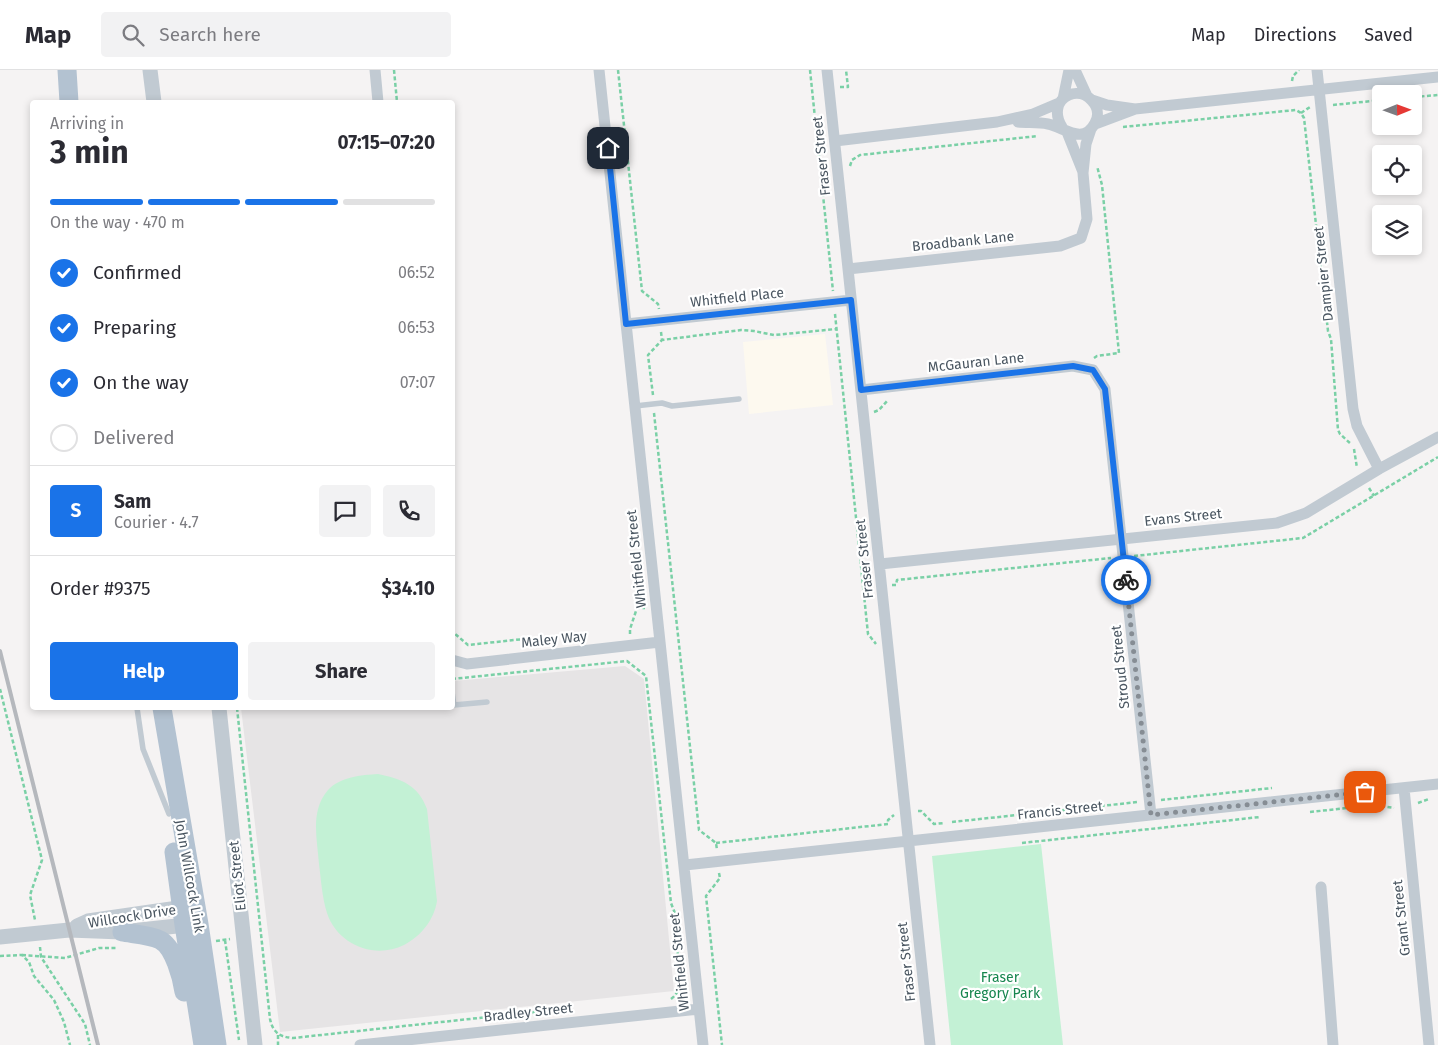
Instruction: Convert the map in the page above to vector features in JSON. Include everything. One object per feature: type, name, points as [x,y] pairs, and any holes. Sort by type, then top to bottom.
[{"type":"main road","points":[[56,70],[57,100]]},
{"type":"main road","points":[[67,70],[69,100]]},
{"type":"main road","name":"John Willcock Link","points":[[155,710],[169,814],[217,1045]]},
{"type":"main road","name":"John Willcock Link","points":[[162,710],[190,915],[203,1045]]},
{"type":"main road","points":[[122,940],[161,940],[170,951],[182,980],[193,1045]]},
{"type":"street","points":[[150,70],[154,100]]},
{"type":"street","points":[[375,70],[378,100]]},
{"type":"street","name":"Whitfield Street","points":[[600,70],[703,1045]]},
{"type":"street","name":"Fraser Street","points":[[827,70],[930,1045]]},
{"type":"street","points":[[1069,70],[1057,115],[1083,173]]},
{"type":"street","points":[[1075,70],[1098,112],[1086,144],[1083,173]]},
{"type":"street","name":"Dampier Street","points":[[1317,70],[1353,409],[1358,426],[1380,469]]},
{"type":"street","points":[[835,141],[997,122],[1034,114],[1074,94],[1107,105],[1135,109],[1438,77]]},
{"type":"street","points":[[997,122],[1041,123],[1080,135],[1093,127],[1135,109]]},
{"type":"street","name":"Broadbank Lane","points":[[848,269],[1060,246],[1081,238],[1087,219],[1083,173]]},
{"type":"street","name":"Whitfield Place","points":[[626,324],[851,300]]},
{"type":"street","name":"McGauran Lane","points":[[861,390],[1073,366],[1093,366]]},
{"type":"street","name":"Stroud Street","points":[[1093,366],[1105,389],[1151,815]]},
{"type":"street","name":"Evans Street","points":[[880,564],[1277,522],[1306,513],[1438,437]]},
{"type":"street","name":"Maley Way","points":[[455,661],[466,664],[660,642]]},
{"type":"street","name":"Eliot Street","points":[[219,710],[255,1045]]},
{"type":"street","name":"Francis Street","points":[[685,865],[1438,784]]},
{"type":"street","name":"Grant Street","points":[[1404,788],[1429,1045]]},
{"type":"street","points":[[1321,887],[1334,1045]]},
{"type":"street","name":"Willcock Drive","points":[[68,930],[88,921],[190,915]]},
{"type":"street","name":"Willcock Drive","points":[[0,937],[68,930],[122,940],[190,915]]},
{"type":"street","name":"Bradley Street","points":[[360,1045],[699,1009]]},
{"type":"lane","points":[[635,406],[662,403],[672,406],[739,398]]},
{"type":"lane","points":[[455,705],[487,702]]},
{"type":"lane","points":[[137,710],[143,749],[169,814]]},
{"type":"path","points":[[394,70],[398,100]]},
{"type":"path","points":[[618,70],[642,291],[658,304],[659,313]]},
{"type":"path","points":[[810,70],[832,288]]},
{"type":"path","points":[[838,88],[848,87],[846,70]]},
{"type":"path","points":[[1292,83],[1293,76],[1298,70]]},
{"type":"path","points":[[1422,96],[1438,95]]},
{"type":"path","points":[[1335,105],[1372,101]]},
{"type":"path","points":[[1301,113],[1307,108]]},
{"type":"path","points":[[1121,128],[1296,110],[1301,113],[1304,118],[1328,332],[1331,339],[1338,430],[1352,444],[1357,470]]},
{"type":"path","points":[[847,170],[850,170],[852,160],[860,155],[1044,136]]},
{"type":"path","points":[[1093,366],[1097,356],[1119,353],[1102,185],[1096,162]]},
{"type":"path","points":[[836,318],[868,634],[878,647]]},
{"type":"path","points":[[836,329],[774,335],[742,330],[662,340],[648,355],[699,830],[716,843],[888,824],[888,820],[895,814]]},
{"type":"path","points":[[661,330],[662,340]]},
{"type":"path","points":[[1369,488],[1374,496]]},
{"type":"path","points":[[891,585],[896,585],[897,580],[1112,558]]},
{"type":"path","points":[[674,598],[669,606],[676,614]]},
{"type":"path","points":[[630,632],[637,608],[643,608]]},
{"type":"path","points":[[455,634],[468,645],[524,639]]},
{"type":"path","points":[[632,659],[633,666]]},
{"type":"path","points":[[455,680],[627,661],[646,676],[670,903],[679,921]]},
{"type":"path","points":[[0,688],[42,860],[30,895]]},
{"type":"path","points":[[237,710],[270,1019],[272,1028],[278,1035],[293,1038],[553,1010],[565,1012]]},
{"type":"path","points":[[1412,807],[1426,799],[1432,798]]},
{"type":"path","points":[[914,812],[921,811],[934,824],[1135,802]]},
{"type":"path","points":[[1309,812],[1375,805],[1399,808]]},
{"type":"path","points":[[1021,843],[1261,817]]},
{"type":"path","points":[[716,843],[717,853]]},
{"type":"path","points":[[719,870],[720,878],[706,896],[722,1045]]},
{"type":"path","points":[[668,1002],[678,991],[680,982],[676,946],[680,933]]},
{"type":"path","points":[[212,941],[235,939]]},
{"type":"path","points":[[0,956],[22,955],[65,958],[122,940]]},
{"type":"path","points":[[225,940],[240,1045]]},
{"type":"path","points":[[22,955],[30,962],[34,976],[54,1000],[64,1022],[70,1045]]},
{"type":"path","points":[[65,992],[85,1024],[90,1045]]},
{"type":"path","points":[[278,1035],[278,1045]]},
{"type":"shaded area","points":[[825,334],[833,405],[749,414],[743,342]]},
{"type":"shaded area","points":[[625,666],[644,679],[674,991],[280,1032],[241,710],[455,710],[455,681]]},
{"type":"green space","points":[[378,774],[395,778],[408,784],[419,794],[427,809],[437,901],[430,921],[416,937],[404,945],[381,951],[369,950],[348,941],[332,924],[327,913],[323,894],[316,825],[322,798],[328,790],[345,779]]},
{"type":"green space","name":"Fraser Gregory Park","points":[[1041,844],[1063,1045],[951,1045],[932,856]]},
{"type":"railway","points":[[0,651],[98,1045]]},
{"type":"way so far","points":[[1126,580],[1151,815],[1365,792]]},
{"type":"route","points":[[608,148],[626,324],[851,300],[861,390],[1073,366],[1093,370],[1105,389],[1126,580]]}]
